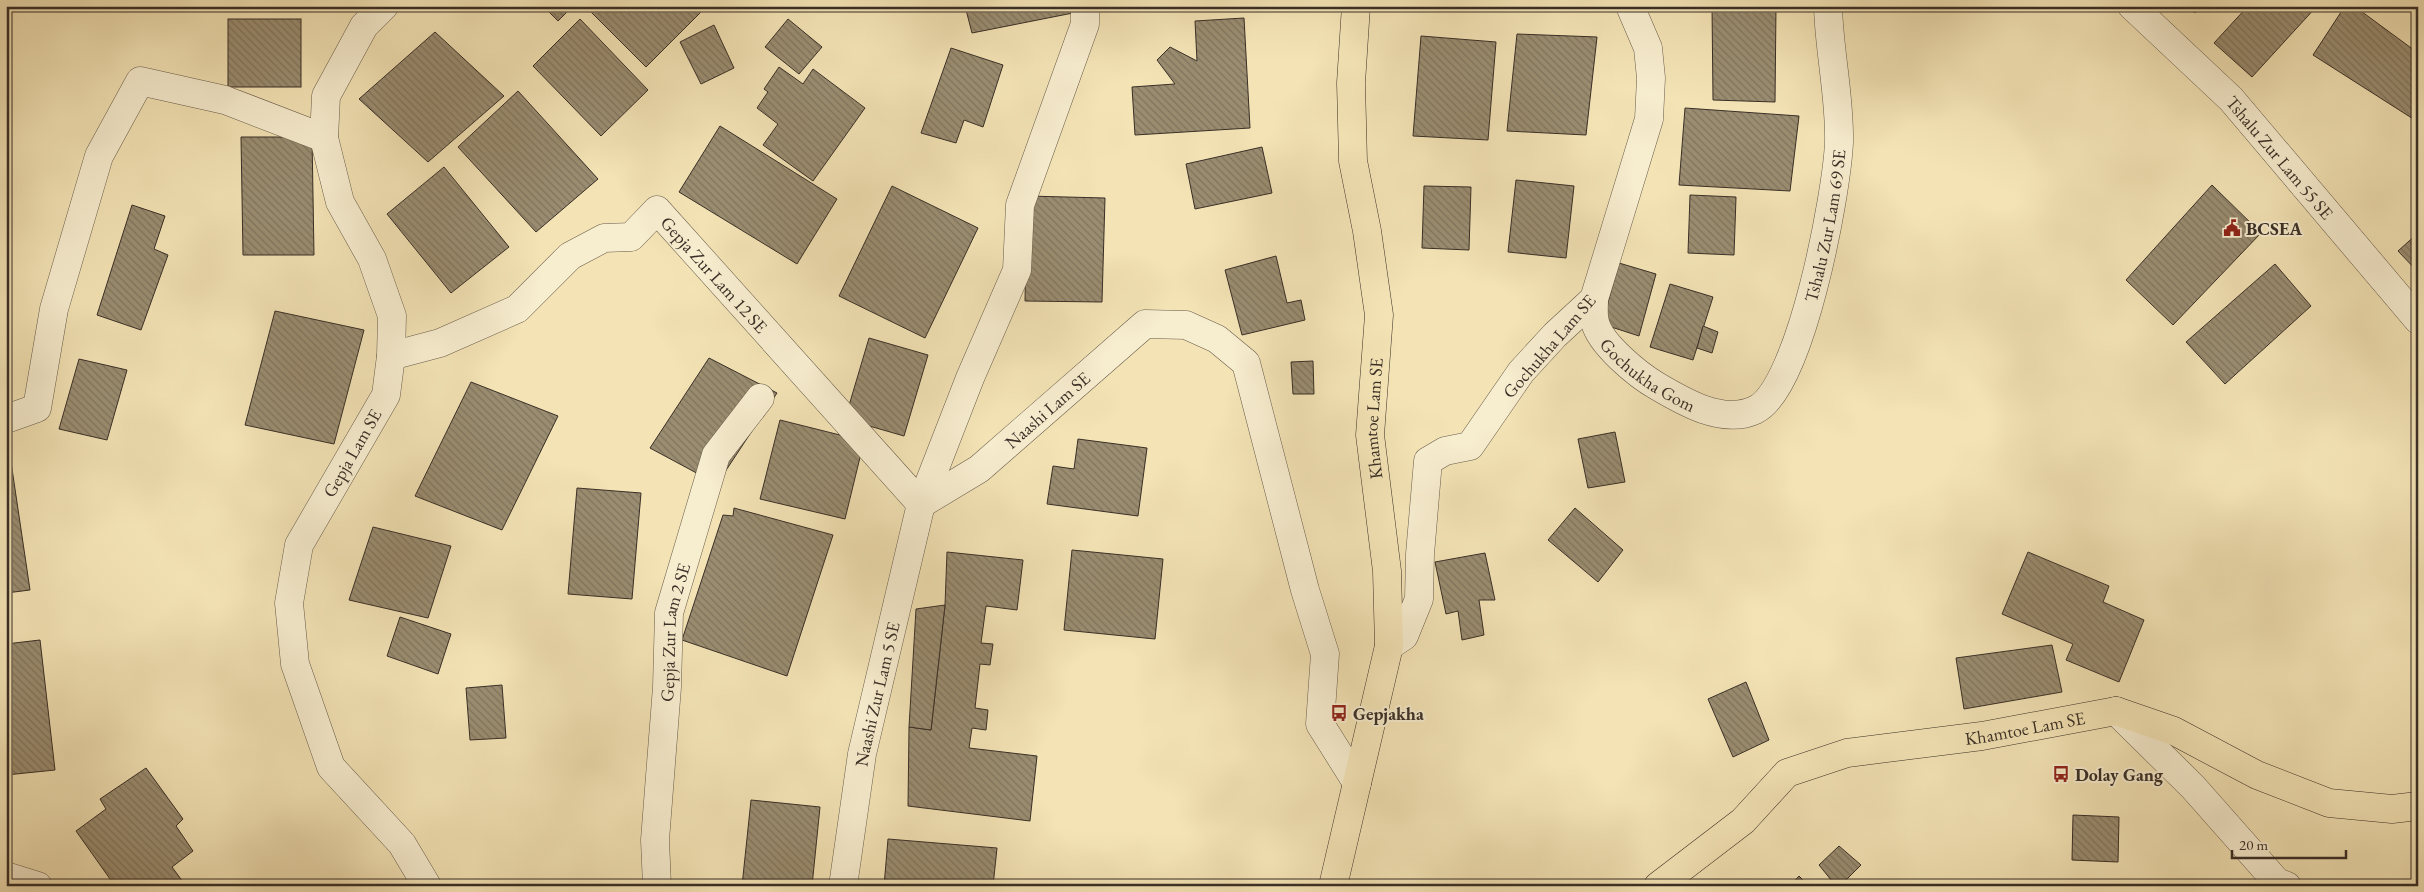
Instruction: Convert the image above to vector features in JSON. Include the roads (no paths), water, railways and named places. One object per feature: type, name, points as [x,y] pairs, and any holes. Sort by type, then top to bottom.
[{"type":"main road","name":"Khamtoe Lam SE","points":[[1334,886],[1390,646],[1387,570],[1370,435],[1379,315],[1367,231],[1353,161],[1351,83],[1356,6]]},
{"type":"main road","name":"Khamtoe Lam SE","points":[[1658,886],[1743,821],[1787,773],[1847,752],[1982,736],[2116,711],[2174,731],[2257,775],[2329,803],[2392,809],[2418,806]]},
{"type":"street","name":"Gepja Lam SE","points":[[384,6],[364,26],[326,96],[324,138],[340,202],[372,259],[392,316],[391,356],[386,395],[299,545],[289,603],[295,664],[331,767],[402,844],[427,886]]},
{"type":"street","points":[[921,504],[970,378],[1017,270],[1020,205],[1084,24],[1085,6]]},
{"type":"street","name":"Gochukha Lam SE","points":[[1390,646],[1404,636],[1419,599],[1420,554],[1428,461],[1445,451],[1470,446],[1522,372],[1555,335],[1594,299],[1649,119],[1651,78],[1648,48],[1630,6]]},
{"type":"street","name":"Tshalu Zur Lam 69 SE","points":[[1738,416],[1757,409],[1774,394],[1793,355],[1829,222],[1839,140],[1828,6]]},
{"type":"street","name":"Tshalu Zur Lam 55 SE","points":[[2132,6],[2231,99],[2418,320]]},
{"type":"street","points":[[6,419],[38,408],[54,309],[100,156],[140,81],[225,100],[324,138]]},
{"type":"street","name":"Gepja Zur Lam 12 SE","points":[[391,356],[440,343],[517,309],[570,256],[604,238],[631,237],[657,210],[921,504]]},
{"type":"street","name":"Gochukha Gom","points":[[1594,299],[1594,321],[1601,335],[1635,371],[1655,386],[1704,410],[1738,416]]},
{"type":"street","name":"Naashi Lam SE","points":[[921,504],[979,469],[1144,324],[1186,325],[1217,339],[1246,363],[1305,590],[1325,654],[1320,724],[1357,783]]},
{"type":"street","name":"Gepja Zur Lam 2 SE","points":[[657,886],[655,840],[667,687],[669,613],[716,455],[760,398]]},
{"type":"street","name":"Naashi Zur Lam 5 SE","points":[[843,886],[862,754],[921,504]]},
{"type":"street","points":[[2116,711],[2193,787],[2277,882],[2287,886]]},
{"type":"street","points":[[6,876],[38,886]]},
{"type":"place","name":"BCSEA","points":[[2232,228]]},
{"type":"place","name":"Gepjakha","points":[[1339,713]]},
{"type":"place","name":"Dolay Gang","points":[[2061,774]]}]
